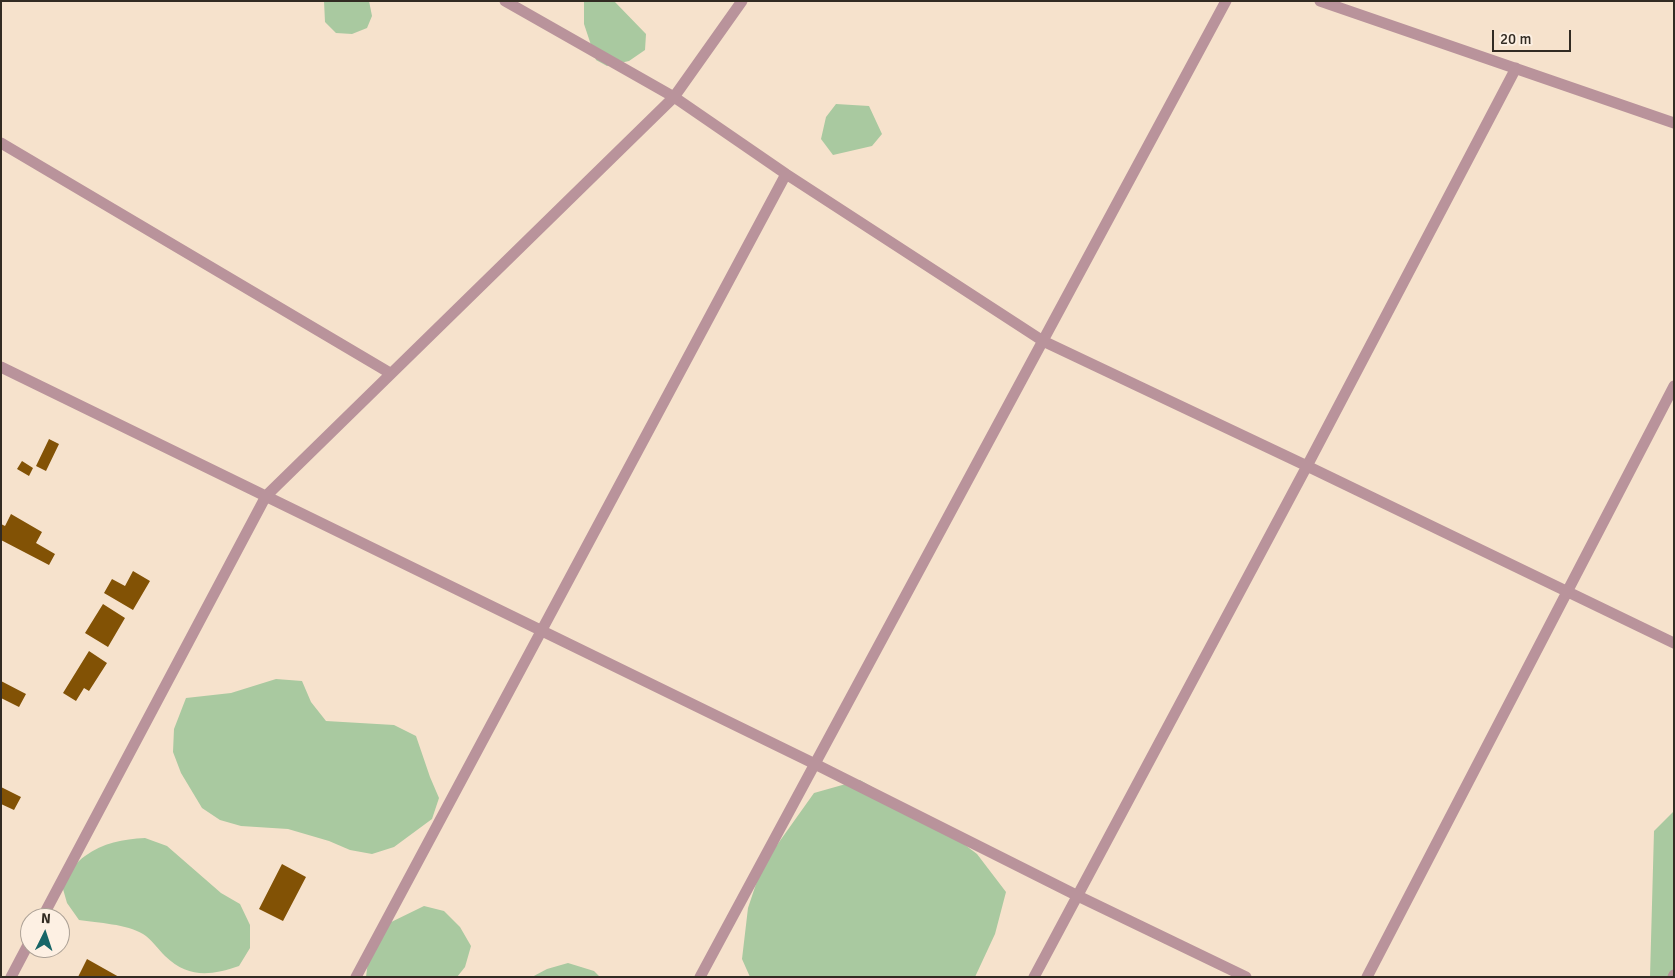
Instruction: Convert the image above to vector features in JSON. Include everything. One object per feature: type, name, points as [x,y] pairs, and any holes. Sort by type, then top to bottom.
[{"type":"lane","points":[[505,1],[674,97],[786,174],[1043,341],[1674,643]]},
{"type":"lane","points":[[47,908],[266,496],[674,97],[742,1]]},
{"type":"lane","points":[[700,977],[1226,1]]},
{"type":"lane","points":[[1320,1],[1674,124]]},
{"type":"lane","points":[[1034,977],[1307,466],[1516,68]]},
{"type":"lane","points":[[1,143],[390,374]]},
{"type":"lane","points":[[356,977],[540,630],[786,174]]},
{"type":"lane","points":[[1,367],[815,764],[1078,896],[1246,977]]},
{"type":"lane","points":[[1367,977],[1674,386]]},
{"type":"lane","points":[[11,977],[21,958]]},
{"type":"green space","points":[[324,1],[369,1],[372,16],[367,28],[352,34],[336,33],[325,22]]},
{"type":"green space","points":[[584,1],[614,1],[646,34],[645,50],[629,61],[607,66],[596,60],[584,24]]},
{"type":"green space","points":[[836,104],[869,106],[882,134],[872,146],[833,155],[821,139],[826,117]]},
{"type":"green space","points":[[276,679],[302,681],[311,702],[326,721],[394,725],[416,736],[439,798],[432,819],[394,847],[372,854],[350,850],[329,841],[288,829],[241,826],[220,820],[202,808],[181,773],[173,752],[174,729],[186,698],[231,693]]},
{"type":"green space","points":[[860,780],[940,826],[977,854],[1006,892],[995,934],[975,977],[750,977],[742,959],[748,908],[762,866],[814,793]]},
{"type":"green space","points":[[1674,811],[1674,977],[1650,977],[1654,831]]},
{"type":"green space","points":[[145,838],[167,846],[221,893],[240,904],[250,925],[250,948],[239,966],[209,973],[191,971],[174,963],[143,934],[121,926],[79,920],[67,903],[61,882],[75,865],[99,848],[129,839]]},
{"type":"green space","points":[[424,906],[444,911],[460,927],[471,946],[465,967],[457,977],[366,977],[370,946],[381,927]]},
{"type":"green space","points":[[568,963],[594,971],[600,977],[532,977],[547,969]]},
{"type":"building","points":[[49,439],[59,444],[46,471],[36,466]]},
{"type":"building","points":[[22,461],[33,468],[29,476],[17,469]]},
{"type":"building","points":[[11,514],[42,532],[36,543],[55,554],[49,565],[1,540],[1,524],[5,526]]},
{"type":"building","points":[[133,571],[150,581],[133,610],[104,593],[112,579],[125,586]]},
{"type":"building","points":[[103,604],[125,618],[108,647],[85,633]]},
{"type":"building","points":[[89,651],[107,663],[89,691],[84,688],[76,701],[63,693]]},
{"type":"building","points":[[1,681],[26,694],[19,707],[1,698]]},
{"type":"building","points":[[1,787],[21,797],[14,810],[1,804]]},
{"type":"building","points":[[282,864],[306,877],[283,921],[259,909]]},
{"type":"building","points":[[87,959],[119,977],[78,977]]}]
